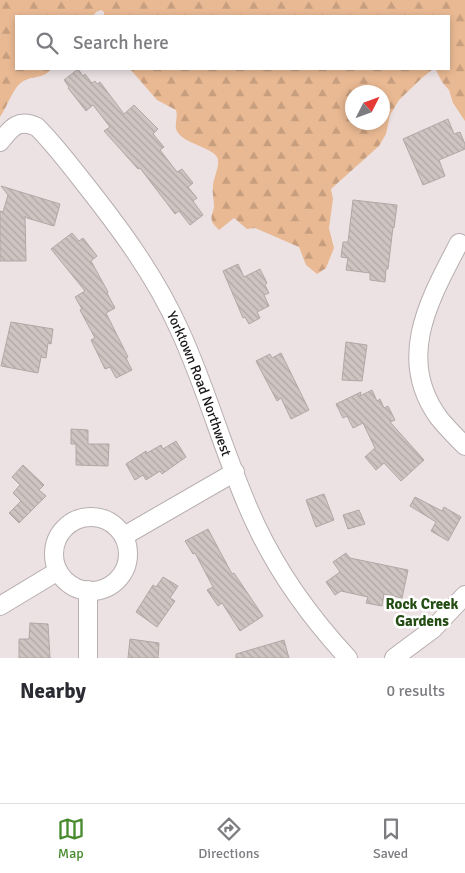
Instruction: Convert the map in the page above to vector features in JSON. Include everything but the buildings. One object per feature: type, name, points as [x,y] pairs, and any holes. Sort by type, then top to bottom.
[{"type":"street","name":"Yorktown Road Northwest","points":[[0,142],[18,124],[29,123],[37,127],[43,132],[127,238],[154,281],[190,354],[255,524],[282,574],[309,614],[348,658]]},
{"type":"street","points":[[459,243],[425,312],[420,335],[418,366],[423,386],[431,405],[447,428],[465,446]]},
{"type":"street","points":[[124,536],[235,472]]},
{"type":"street","points":[[94,517],[105,520],[115,526],[124,536],[128,546],[128,557],[123,573],[110,585],[100,590],[88,590],[72,585],[58,571],[54,559],[54,548],[60,533],[72,522],[82,518],[94,517]]},
{"type":"street","points":[[0,606],[58,571]]},
{"type":"street","points":[[88,590],[88,658]]},
{"type":"street","points":[[394,658],[433,629],[465,596]]},
{"type":"green space","points":[[0,0],[465,0],[465,121],[453,103],[449,90],[442,82],[436,70],[450,70],[450,15],[104,15],[104,12],[101,10],[94,15],[15,15],[15,70],[50,70],[44,75],[26,80],[13,93],[0,117]]},
{"type":"green space","points":[[131,70],[432,70],[399,100],[390,115],[390,85],[345,85],[345,130],[387,130],[379,146],[331,189],[333,199],[329,228],[334,248],[326,268],[317,274],[306,265],[299,247],[255,228],[247,229],[234,218],[219,230],[214,225],[211,217],[214,206],[213,183],[218,164],[217,157],[209,150],[183,138],[176,129],[176,110],[157,100]]},
{"type":"district","name":"Rock Creek Gardens","points":[[422,612]]}]
